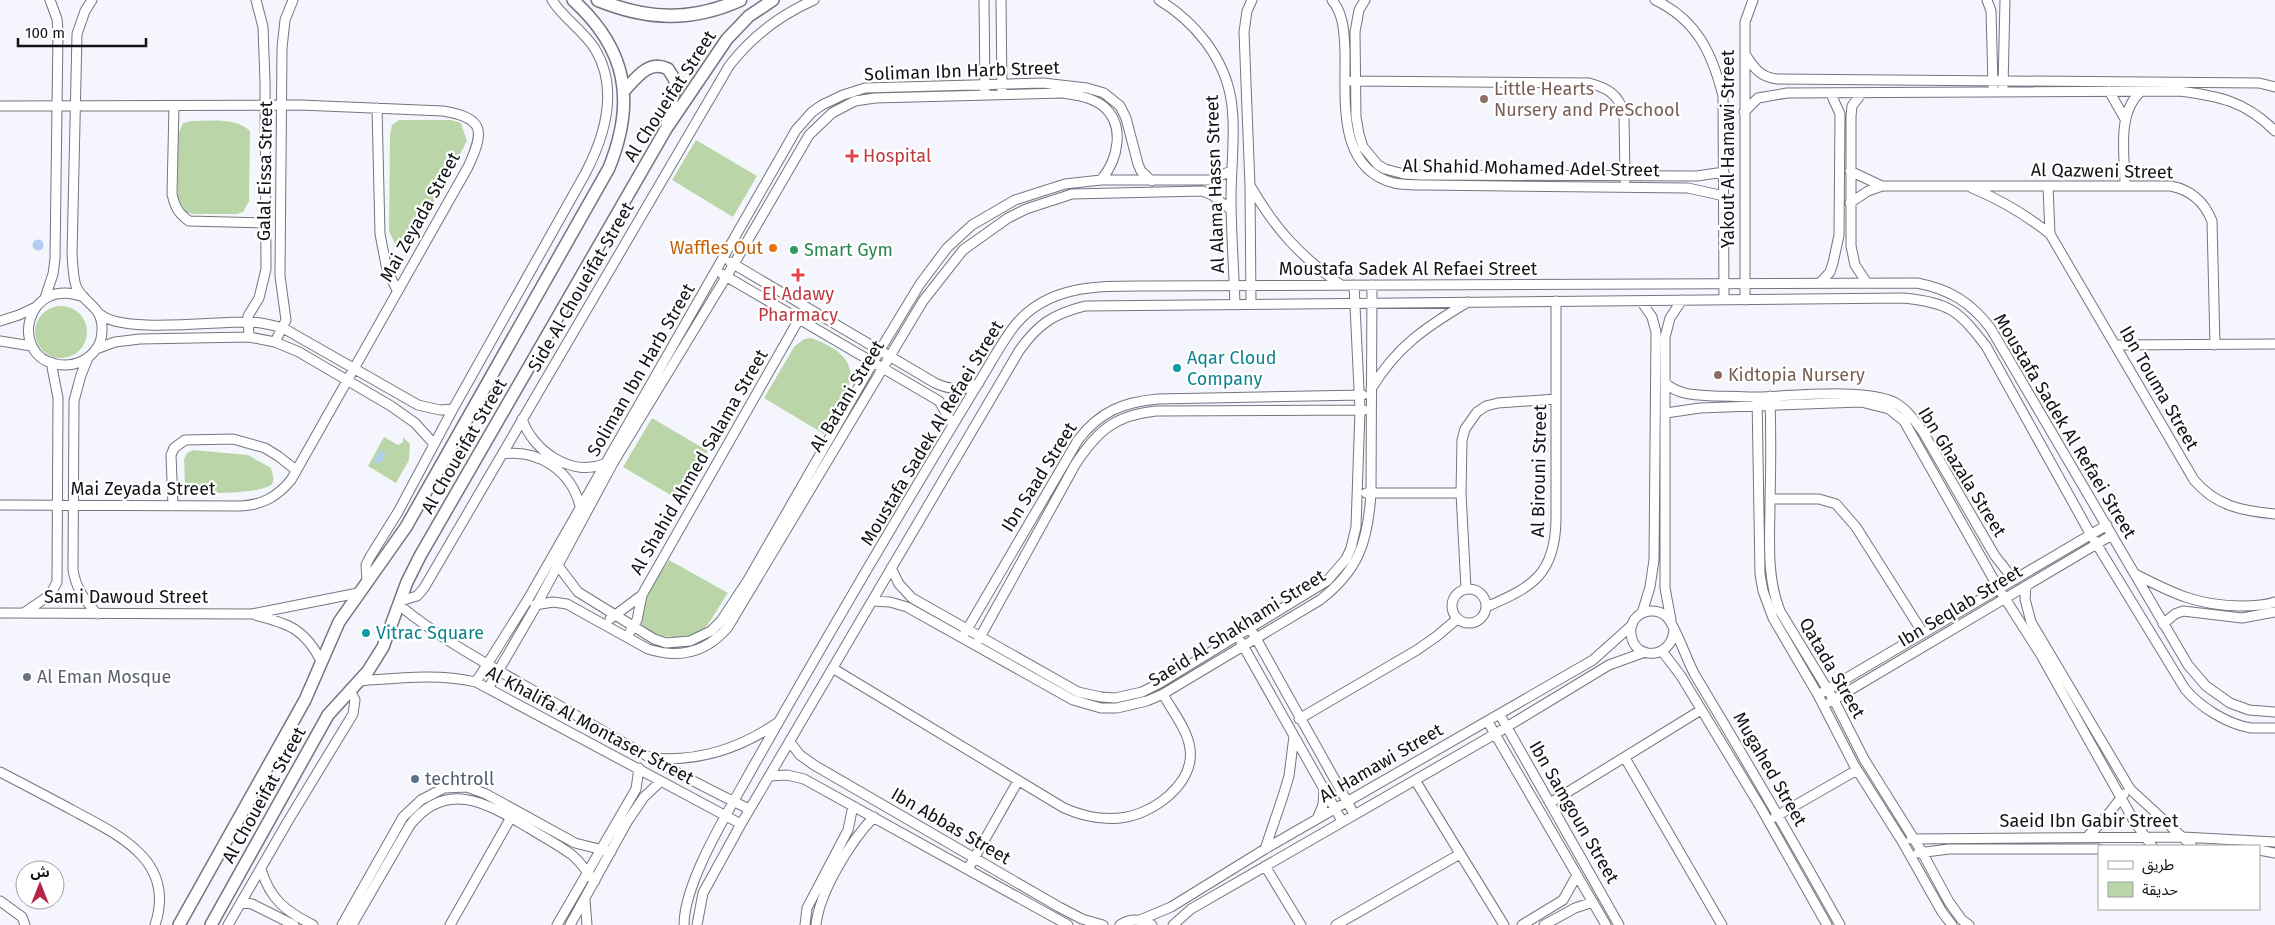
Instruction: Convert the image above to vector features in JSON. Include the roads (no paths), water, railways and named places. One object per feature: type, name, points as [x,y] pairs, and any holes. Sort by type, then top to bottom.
[{"type":"highway","points":[[598,0],[635,13],[656,17],[699,13],[740,0]]},
{"type":"main road","name":"Al Choueifat Street","points":[[179,925],[305,700],[339,622],[406,527],[601,186],[616,150],[621,132],[624,91],[615,54],[607,37],[597,23],[573,0]]},
{"type":"main road","name":"Al Choueifat Street","points":[[211,925],[328,715],[358,681],[383,647],[407,582],[420,556],[666,130],[727,39],[750,16],[773,0]]},
{"type":"main road","points":[[624,91],[650,66],[656,65],[668,69],[672,74],[675,86],[666,130]]},
{"type":"street","points":[[45,298],[53,274],[55,259],[58,32],[57,19],[50,0]]},
{"type":"street","points":[[92,0],[84,11],[77,34],[75,106],[72,255],[76,286],[84,297],[93,304],[106,320],[129,324],[248,322],[283,328],[418,405],[440,410],[453,409]]},
{"type":"street","name":"Galal Eissa Street","points":[[249,337],[248,316],[259,298],[264,284],[266,269],[263,27],[256,0]]},
{"type":"street","name":"Galal Eissa Street","points":[[275,342],[283,328],[286,314],[280,276],[282,33],[293,0]]},
{"type":"street","points":[[368,581],[366,565],[370,557],[595,156],[606,122],[608,104],[606,85],[602,66],[595,49],[552,0]]},
{"type":"street","points":[[984,0],[986,95]]},
{"type":"street","points":[[1001,0],[1002,95]]},
{"type":"street","name":"Al Alama Hassn Street","points":[[1159,0],[1187,20],[1202,37],[1216,58],[1228,84],[1232,115],[1231,210],[1235,304]]},
{"type":"street","name":"Al Alama Hassn Street","points":[[1251,304],[1250,186],[1244,32],[1247,11],[1252,0]]},
{"type":"street","name":"Al Shahid Mohamed Adel Street","points":[[1332,0],[1343,19],[1348,134],[1359,159],[1367,169],[1396,184],[1688,188],[1724,196]]},
{"type":"street","name":"Al Shahid Mohamed Adel Street","points":[[1365,0],[1356,20],[1356,81],[1359,134],[1363,147],[1378,165],[1385,169],[1411,175],[1698,176],[1724,172]]},
{"type":"street","name":"Yakout Al Hamawi Street","points":[[1654,0],[1667,7],[1688,24],[1703,42],[1711,55],[1723,96],[1724,300]]},
{"type":"street","name":"Yakout Al Hamawi Street","points":[[1745,300],[1745,22],[1753,0]]},
{"type":"street","points":[[1987,0],[1991,11],[1993,92]]},
{"type":"street","points":[[2003,92],[2005,0]]},
{"type":"street","name":"Side Al Choueifat Street","points":[[400,603],[417,596],[424,588],[729,66],[748,43],[770,24],[811,1]]},
{"type":"street","points":[[1745,54],[1759,72],[1770,78],[1777,79],[2003,81],[2179,87],[2233,101],[2257,115],[2275,131]]},
{"type":"street","points":[[1346,81],[1590,83],[1608,89],[1621,104],[1624,114],[1625,186]]},
{"type":"street","points":[[1744,112],[1752,102],[1765,96],[1787,93],[2109,92],[2259,83],[2275,87]]},
{"type":"street","name":"Soliman Ibn Harb Street","points":[[489,687],[559,564],[638,414],[766,181],[796,130],[812,112],[843,95],[865,88],[985,84],[1071,84],[1104,93],[1123,110],[1138,164],[1152,181]]},
{"type":"street","points":[[2125,186],[2125,118],[2132,102],[2141,91]]},
{"type":"street","points":[[2109,92],[2125,118]]},
{"type":"street","name":"Soliman Ibn Harb Street","points":[[476,682],[527,601],[604,464],[734,264],[809,135],[832,113],[855,101],[875,98],[1062,93],[1078,95],[1103,106],[1114,121],[1117,145],[1109,171],[1101,180]]},
{"type":"street","points":[[1820,283],[1830,272],[1839,235],[1846,123],[1852,106],[1862,93]]},
{"type":"street","points":[[1831,94],[1846,123],[1850,171],[1850,236],[1852,256],[1855,265],[1867,283]]},
{"type":"street","name":"Mai Zeyada Street","points":[[0,106],[282,105],[377,108],[463,114],[473,120],[478,129],[479,139],[468,167],[296,470],[283,489],[274,497],[258,504],[241,506],[0,505]]},
{"type":"street","points":[[174,106],[172,194],[175,207],[180,215],[189,220],[266,223]]},
{"type":"street","points":[[377,108],[380,234],[387,270],[397,290]]},
{"type":"street","name":"Al Batani Street","points":[[536,606],[553,602],[567,604],[648,649],[660,653],[686,654],[710,644],[724,632],[873,362],[930,270],[947,248],[972,225],[1001,207],[1029,194],[1065,184],[1101,180],[1210,180],[1231,171]]},
{"type":"street","name":"Al Qazweni Street","points":[[1850,171],[1882,186]]},
{"type":"street","points":[[1495,175],[1496,186]]},
{"type":"street","points":[[1250,186],[1282,235],[1310,262],[1341,285]]},
{"type":"street","name":"Al Qazweni Street","points":[[1850,203],[1868,191],[1882,186],[2125,186],[2180,188],[2197,197],[2208,212],[2213,230],[2215,345]]},
{"type":"street","name":"Ibn Touma Street","points":[[1968,186],[2005,202],[2050,234],[2194,480],[2203,491],[2218,502],[2238,509],[2275,514]]},
{"type":"street","name":"Ibn Touma Street","points":[[2048,186],[2050,234]]},
{"type":"street","name":"Al Batani Street","points":[[559,564],[578,592],[633,628],[654,639],[666,643],[690,641],[702,636],[711,631],[721,621],[752,583],[923,301],[963,250],[1008,218],[1026,209],[1072,194],[1191,190],[1212,195],[1231,210]]},
{"type":"street","points":[[724,259],[944,387],[952,389],[971,387],[979,382]]},
{"type":"street","points":[[718,271],[939,401],[953,425]]},
{"type":"street","name":"Moustafa Sadek Al Refaei Street","points":[[684,925],[686,900],[691,887],[726,816],[779,721],[979,382],[1016,325],[1037,306],[1060,294],[1092,287],[1820,283],[1917,283],[1930,285],[1952,293],[1975,310],[1991,329],[2193,672],[2216,694],[2240,708],[2275,712]]},
{"type":"street","name":"Saeid Al Shakhami Street","points":[[891,568],[899,584],[912,598],[1078,692],[1115,698],[1129,696],[1151,688],[1314,591],[1336,573],[1346,559],[1354,537],[1358,493],[1360,410],[1354,285]]},
{"type":"street","name":"Saeid Al Shakhami Street","points":[[872,600],[890,602],[907,608],[1056,692],[1087,705],[1117,708],[1132,706],[1163,694],[1320,600],[1342,581],[1354,564],[1365,540],[1371,493],[1372,285]]},
{"type":"street","points":[[84,297],[71,292],[58,293],[45,298],[30,317],[28,328],[31,346],[39,355],[51,362],[66,366],[88,358]]},
{"type":"street","name":"Moustafa Sadek Al Refaei Street","points":[[697,925],[704,892],[749,809],[834,669],[872,600],[1020,351],[1030,336],[1050,318],[1085,306],[1904,298],[1936,302],[1950,307],[1964,318],[1986,346],[2091,535],[2173,672],[2195,701],[2231,721],[2251,728],[2275,728]]},
{"type":"street","points":[[1641,300],[1652,317],[1656,332],[1654,560],[1650,587],[1642,613],[1632,625],[1630,633],[1632,641],[1645,652],[1656,653],[1662,651],[1671,642],[1673,626],[1666,616],[1659,612],[1650,610],[1642,613]]},
{"type":"street","name":"Mugahed Street","points":[[1682,300],[1670,318],[1666,331],[1667,606],[1673,626],[1690,666],[1779,815],[1840,925]]},
{"type":"street","name":"Al Birouni Street","points":[[1486,607],[1526,587],[1550,562],[1554,550],[1556,520],[1556,301]]},
{"type":"street","points":[[1371,392],[1387,364],[1410,340],[1431,324],[1468,302]]},
{"type":"street","points":[[0,321],[20,315],[36,307]]},
{"type":"street","points":[[97,614],[80,594],[75,582],[73,570],[73,505],[74,401],[81,375],[88,358],[96,349],[102,331],[99,313]]},
{"type":"street","name":"Al Shahid Ahmed Salama Street","points":[[627,637],[637,620],[642,595],[799,319]]},
{"type":"street","points":[[96,349],[127,340],[249,337],[275,342],[299,352],[405,415],[434,444]]},
{"type":"street","points":[[0,341],[31,346]]},
{"type":"street","points":[[2115,344],[2275,344]]},
{"type":"street","points":[[24,613],[50,595],[57,582],[58,398],[51,362]]},
{"type":"street","name":"Ibn Ghazala Street","points":[[1665,383],[1672,390],[1685,394],[1757,397],[1771,401],[1861,402],[1883,407],[1896,413],[1904,421],[2005,599]]},
{"type":"street","name":"Ibn Saad Street","points":[[962,638],[1072,450],[1088,428],[1108,413],[1133,402],[1158,399],[1359,396],[1371,392]]},
{"type":"street","name":"Ibn Ghazala Street","points":[[1666,413],[1700,408],[1758,407],[1771,401],[1827,394],[1877,396],[1903,408],[1923,432],[1994,556],[2014,580]]},
{"type":"street","name":"Qatada Street","points":[[1757,397],[1760,574],[1763,591],[1773,618],[1818,695],[1857,770],[1902,841],[1942,912],[1952,925]]},
{"type":"street","points":[[1204,410],[1205,398]]},
{"type":"street","points":[[1466,589],[1461,493],[1462,440],[1465,429],[1477,412],[1486,406],[1498,403],[1556,399]]},
{"type":"street","name":"Qatada Street","points":[[1771,401],[1770,499],[1772,589],[1780,611],[1834,700],[1870,770],[1922,852],[1949,902],[1962,920],[1969,925]]},
{"type":"street","name":"Ibn Saad Street","points":[[975,646],[1075,465],[1097,435],[1117,421],[1143,412],[1371,410]]},
{"type":"street","points":[[522,419],[528,434],[538,446],[562,462],[583,469],[604,464]]},
{"type":"street","points":[[1654,423],[1666,423]]},
{"type":"street","points":[[173,506],[172,455],[174,448],[185,440],[244,441],[278,456],[296,470]]},
{"type":"street","points":[[503,454],[522,453],[531,455],[558,469],[575,489],[580,506]]},
{"type":"street","points":[[1358,493],[1461,493]]},
{"type":"street","points":[[1770,499],[1819,499],[1836,504],[1856,527],[1923,633],[1936,640]]},
{"type":"street","name":"Ibn Seqlab Street","points":[[1818,695],[2107,526]]},
{"type":"street","name":"Ibn Seqlab Street","points":[[1824,706],[2112,535]]},
{"type":"street","points":[[550,559],[559,564]]},
{"type":"street","points":[[2134,574],[2164,590],[2188,599],[2230,606],[2251,607],[2275,602]]},
{"type":"street","points":[[2026,586],[2024,599],[2031,622],[2130,789],[2191,845]]},
{"type":"street","points":[[1466,589],[1478,592],[1484,598],[1486,607],[1484,615],[1474,623],[1465,623],[1457,619],[1452,608],[1453,599],[1458,593],[1466,589]]},
{"type":"street","name":"Sami Dawoud Street","points":[[0,613],[252,614],[358,593]]},
{"type":"street","name":"Al Shahid Ahmed Salama Street","points":[[606,624],[613,615],[642,595]]},
{"type":"street","points":[[2005,599],[2041,655],[2137,825],[2151,845]]},
{"type":"street","points":[[527,601],[536,606]]},
{"type":"street","name":"Al Khalifa Al Montaser Street","points":[[400,603],[419,621],[487,665],[649,758],[749,809]]},
{"type":"street","points":[[2229,617],[2230,606]]},
{"type":"street","points":[[2163,624],[2175,614],[2183,611],[2229,617],[2255,617],[2275,612]]},
{"type":"street","name":"Sami Dawoud Street","points":[[252,614],[281,621],[294,628],[305,637],[321,661]]},
{"type":"street","points":[[1299,719],[1417,650],[1457,619]]},
{"type":"street","name":"Al Hamawi Street","points":[[1120,925],[1131,920],[1140,920],[1171,907],[1335,808],[1500,715],[1593,660],[1632,625]]},
{"type":"street","points":[[1251,629],[1299,719],[1354,814]]},
{"type":"street","points":[[1922,648],[1923,633]]},
{"type":"street","points":[[1238,637],[1342,821]]},
{"type":"street","name":"Mugahed Street","points":[[1662,651],[1681,676],[1769,821],[1827,925]]},
{"type":"street","name":"Al Hamawi Street","points":[[1173,925],[1191,909],[1507,727],[1609,665],[1645,652]]},
{"type":"street","points":[[834,669],[1064,808],[1080,815],[1102,819],[1122,818],[1141,813],[1175,790],[1185,776],[1190,764],[1190,749],[1187,737],[1163,694]]},
{"type":"street","name":"Al Khalifa Al Montaser Street","points":[[358,681],[439,677],[459,678],[476,682],[489,687],[741,824]]},
{"type":"street","points":[[228,925],[353,714],[356,700],[350,690]]},
{"type":"street","points":[[1550,803],[1701,710]]},
{"type":"street","name":"Ibn Samgoun Street","points":[[1500,715],[1619,925]]},
{"type":"street","points":[[649,758],[688,759],[708,755],[745,742],[779,721]]},
{"type":"street","name":"Ibn Samgoun Street","points":[[1488,722],[1606,925]]},
{"type":"street","points":[[1265,849],[1288,776],[1294,735]]},
{"type":"street","name":"Ibn Abbas Street","points":[[790,742],[800,754],[814,765],[1059,907],[1082,919],[1103,925]]},
{"type":"street","points":[[1625,758],[1722,925]]},
{"type":"street","points":[[1769,821],[1857,770],[1864,759]]},
{"type":"street","points":[[557,925],[636,789],[639,768]]},
{"type":"street","points":[[1857,770],[1870,770]]},
{"type":"street","points":[[0,772],[110,830],[136,848],[152,868],[160,886],[159,913],[155,925]]},
{"type":"street","name":"Ibn Abbas Street","points":[[770,776],[796,776],[874,817],[1068,925]]},
{"type":"street","points":[[1415,780],[1504,925]]},
{"type":"street","points":[[570,925],[644,796],[661,781]]},
{"type":"street","points":[[968,869],[1018,781]]},
{"type":"street","points":[[342,925],[403,817],[421,800],[444,788],[467,787],[486,794],[573,856],[595,881]]},
{"type":"street","points":[[1317,819],[1323,805],[1324,789]]},
{"type":"street","points":[[2087,837],[2103,822],[2121,797],[2130,789]]},
{"type":"street","points":[[352,925],[410,825],[430,806],[440,801],[469,799],[480,802],[513,813],[575,843],[611,852]]},
{"type":"street","points":[[805,925],[809,903],[848,830],[853,806]]},
{"type":"street","points":[[450,925],[513,813]]},
{"type":"street","points":[[816,925],[819,909],[830,884],[861,831],[874,817]]},
{"type":"street","points":[[553,843],[558,834]]},
{"type":"street","name":"Saeid Ibn Gabir Street","points":[[1902,841],[1914,839],[2183,837],[2275,842]]},
{"type":"street","name":"Saeid Ibn Gabir Street","points":[[1910,855],[1922,852],[1964,849],[2098,849]]},
{"type":"street","points":[[2260,850],[2275,853]]},
{"type":"street","points":[[1336,925],[1460,854]]},
{"type":"street","points":[[1265,866],[1301,925]]},
{"type":"street","points":[[261,869],[266,886],[273,898],[313,925]]},
{"type":"street","points":[[1522,925],[1563,900],[1577,875]]},
{"type":"street","points":[[585,900],[588,925]]},
{"type":"street","points":[[0,901],[22,917],[25,925]]},
{"type":"street","points":[[241,902],[252,904],[294,925]]},
{"type":"street","points":[[1544,925],[1575,908],[1593,902]]},
{"type":"street","points":[[1140,920],[1152,925]]},
{"type":"water","points":[[38,239],[44,245],[38,251],[32,245]]},
{"type":"water","points":[[381,450],[385,454],[382,462],[373,463]]},
{"type":"place","name":"Little Hearts Nursery and PreSchool","points":[[1484,99]]},
{"type":"place","name":"Hospital","points":[[852,156]]},
{"type":"place","name":"Waffles Out","points":[[773,248]]},
{"type":"place","name":"Smart Gym","points":[[794,250]]},
{"type":"place","name":"El Adawy Pharmacy","points":[[798,275]]},
{"type":"place","name":"Aqar Cloud Company","points":[[1177,368]]},
{"type":"place","name":"Kidtopia Nursery","points":[[1718,375]]},
{"type":"place","name":"Vitrac Square","points":[[366,633]]},
{"type":"place","name":"Al Eman Mosque","points":[[27,677]]},
{"type":"place","name":"techtroll","points":[[415,779]]}]
